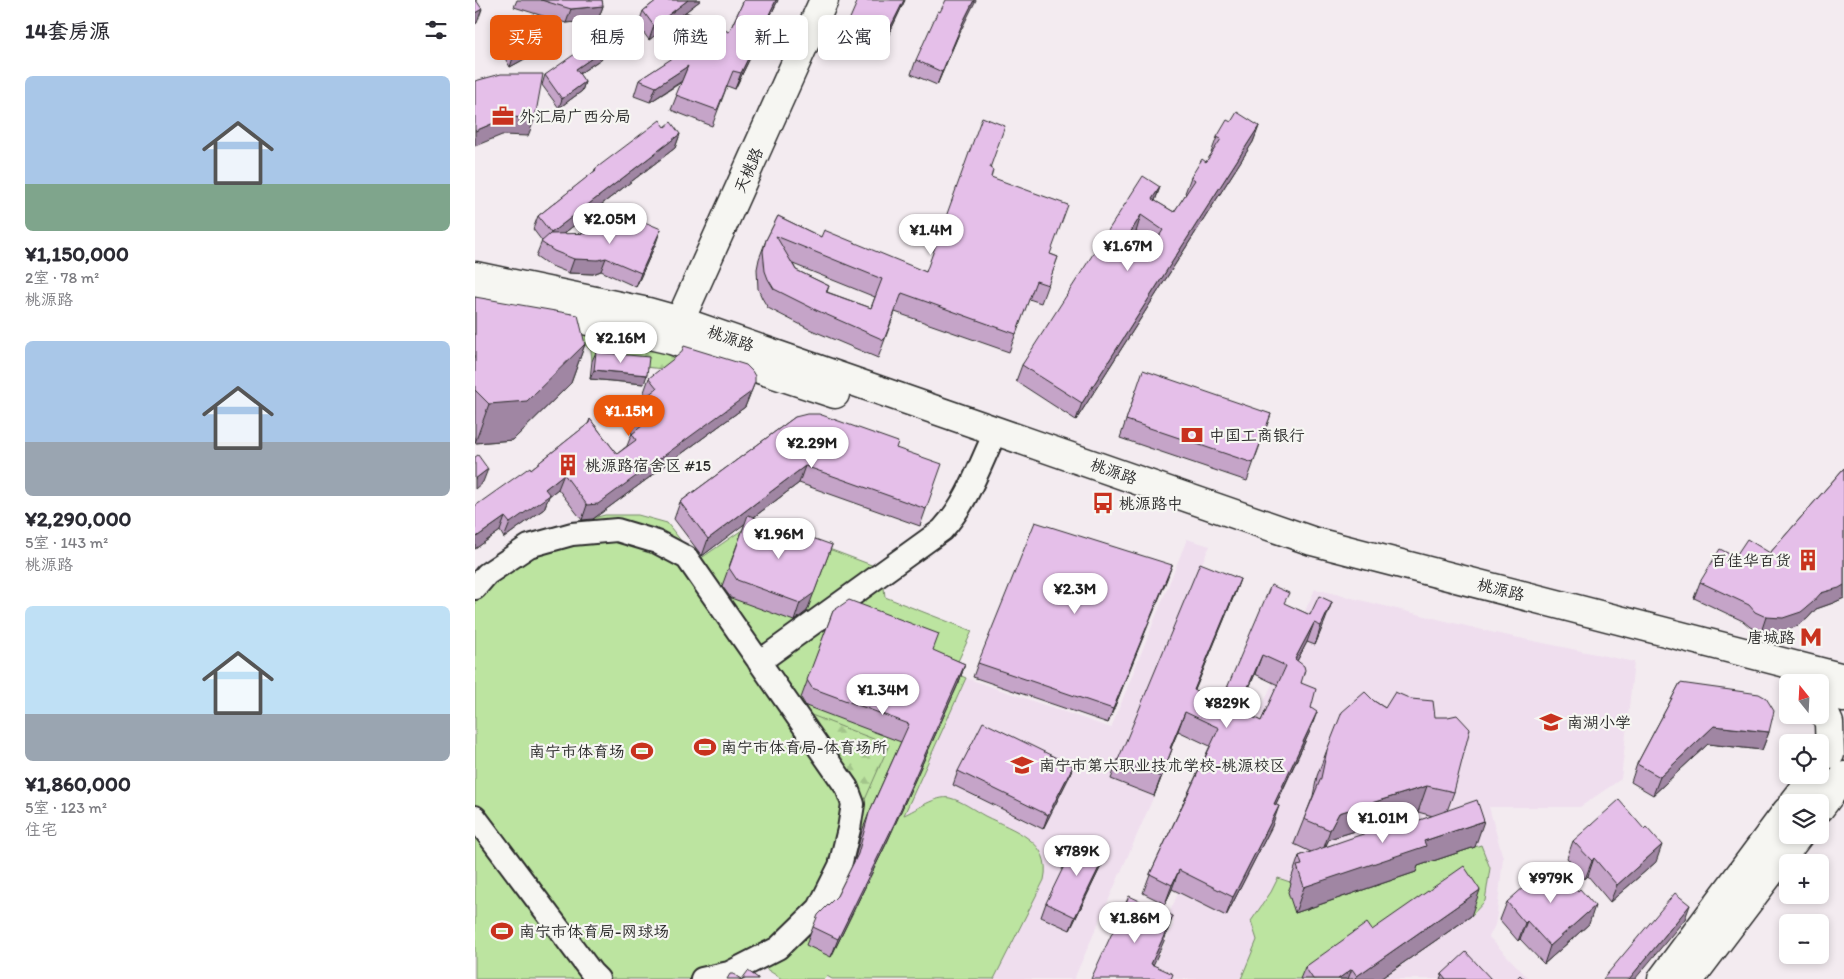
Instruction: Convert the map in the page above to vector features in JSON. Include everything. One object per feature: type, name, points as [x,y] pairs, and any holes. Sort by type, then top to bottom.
[{"type":"main road","name":"天桃路","points":[[675,330],[824,0]]},
{"type":"main road","name":"桃源路","points":[[475,276],[648,312],[675,330],[990,444],[1309,552],[1779,680]]},
{"type":"main road","name":"桃源路","points":[[475,295],[675,330],[1312,540],[1832,677],[1844,698]]},
{"type":"main road","points":[[1829,764],[1844,731]]},
{"type":"main road","points":[[1802,794],[1811,784]]},
{"type":"main road","points":[[1661,979],[1779,822]]},
{"type":"main road","points":[[1690,979],[1792,844]]},
{"type":"street","points":[[759,662],[942,530],[956,515],[969,492],[990,444]]},
{"type":"street","points":[[475,588],[487,574],[529,546],[572,534],[617,530],[657,542],[687,558],[847,788],[853,804],[849,829],[840,866],[819,908],[779,948],[729,973],[702,979]]},
{"type":"street","points":[[478,829],[592,973],[599,979]]},
{"type":"shaded area","name":"南宁市第六职业技术学校-桃源校区","points":[[1187,539],[1210,546],[1193,582],[1111,779],[1154,796],[1074,979],[824,979],[883,860],[966,678],[1111,728]]},
{"type":"shaded area","points":[[1315,589],[1495,633],[1634,662],[1621,779],[1580,807],[1489,807],[1503,858],[1497,914],[1495,925],[1489,937],[1529,979],[1148,979],[1174,923],[1167,918]]},
{"type":"green space","points":[[583,329],[680,355],[672,370],[592,361],[591,351],[580,340]]},
{"type":"green space","name":"南宁市体育局-体育场所","points":[[605,515],[638,515],[667,523],[697,561],[755,521],[882,569],[885,597],[972,631],[953,672],[966,678],[904,815],[932,801],[944,798],[954,799],[1018,832],[1037,846],[1043,856],[1045,867],[1044,880],[994,979],[832,979],[827,976],[824,979],[782,979],[760,965],[727,979],[475,979],[475,570],[520,537]]},
{"type":"green space","points":[[801,711],[889,745],[860,811]]},
{"type":"green space","points":[[1481,845],[1490,868],[1485,901],[1471,916],[1315,979],[1241,979],[1257,940],[1251,921],[1271,892],[1278,878],[1290,882],[1293,890],[1414,867]]},
{"type":"building","points":[[475,0],[482,9],[475,13]]},
{"type":"building","points":[[541,0],[602,0],[603,6],[571,9]]},
{"type":"building","points":[[657,0],[688,0],[668,15],[654,15],[654,26],[643,11]]},
{"type":"building","points":[[744,0],[776,0],[769,15],[737,15]]},
{"type":"building","points":[[858,0],[904,0],[890,28],[890,15],[851,15]]},
{"type":"building","points":[[946,0],[974,0],[942,72],[916,60],[938,11],[940,12]]},
{"type":"building","points":[[736,17],[736,60],[747,60],[741,73],[733,71],[717,110],[676,95],[688,66],[656,87],[639,80],[670,60],[726,60],[726,31],[729,32]]},
{"type":"building","points":[[572,56],[572,60],[589,60],[576,69],[585,82],[562,99],[545,75]]},
{"type":"building","points":[[501,74],[543,74],[535,118],[508,117],[475,131],[475,81]]},
{"type":"building","points":[[1237,112],[1259,126],[1082,403],[1022,365],[1143,176],[1160,187],[1152,199],[1174,212],[1195,180],[1191,177],[1202,159],[1206,162],[1221,139],[1217,137],[1227,120],[1231,122]],"holes":[[[1141,215],[1163,230],[1149,252],[1127,238]]]},
{"type":"building","points":[[982,117],[1005,126],[990,168],[993,170],[991,177],[1068,205],[1050,254],[1058,257],[1048,285],[1036,281],[1016,334],[902,293],[884,340],[774,289],[765,271],[763,251],[766,240],[778,216],[821,237],[824,230],[926,272]],"holes":[[[776,236],[882,279],[871,308],[826,292],[829,286],[796,270]]]},
{"type":"building","points":[[660,120],[665,127],[671,122],[680,134],[551,233],[538,216],[595,169]]},
{"type":"building","points":[[635,218],[661,229],[641,273],[606,258],[598,260],[574,259],[554,251],[541,242],[550,234],[604,233],[625,225]]},
{"type":"building","points":[[475,297],[578,315],[585,344],[527,401],[489,404],[475,390]]},
{"type":"building","points":[[684,346],[746,365],[755,376],[751,392],[598,504],[587,505],[564,474],[545,489],[550,495],[510,523],[505,517],[475,538],[475,506],[530,467],[531,469],[589,423],[590,419],[617,454],[636,440],[632,434],[643,425],[631,409],[657,388],[649,378],[681,353]]},
{"type":"building","points":[[596,352],[649,357],[647,375],[594,370]]},
{"type":"building","name":"中国工商银行","points":[[1143,370],[1271,414],[1253,463],[1126,420]]},
{"type":"building","points":[[819,414],[898,442],[896,448],[942,464],[926,509],[805,466],[708,539],[680,502],[795,417]]},
{"type":"building","points":[[478,455],[488,469],[475,479],[475,457]]},
{"type":"building","name":"百佳华百货","points":[[1844,468],[1844,585],[1821,593],[1801,612],[1783,618],[1766,617],[1755,612],[1749,605],[1700,582],[1720,549],[1735,557],[1747,539],[1770,553]]},
{"type":"building","points":[[748,515],[832,545],[814,593],[800,603],[737,580],[729,568]]},
{"type":"building","points":[[1035,522],[1172,565],[1113,709],[978,663]]},
{"type":"building","points":[[1200,563],[1240,579],[1194,690],[1221,702],[1271,585],[1289,593],[1284,603],[1310,615],[1319,596],[1332,602],[1321,626],[1314,623],[1295,659],[1304,666],[1305,670],[1301,683],[1316,689],[1311,708],[1317,712],[1274,804],[1279,806],[1233,897],[1179,870],[1172,885],[1150,874],[1219,728],[1185,712],[1170,748],[1172,749],[1161,777],[1118,760]],"holes":[[[1262,655],[1286,666],[1261,721],[1238,710]]]},
{"type":"building","points":[[849,600],[939,634],[933,650],[965,664],[895,822],[838,939],[813,927],[818,915],[837,896],[858,854],[869,813],[909,724],[812,688],[807,680],[833,611]]},
{"type":"building","points":[[1680,683],[1759,694],[1766,698],[1774,711],[1769,732],[1714,726],[1660,777],[1637,764]]},
{"type":"building","points":[[1365,692],[1385,708],[1395,692],[1411,699],[1433,701],[1435,717],[1457,715],[1470,729],[1454,792],[1427,786],[1339,813],[1330,830],[1304,819],[1321,778],[1327,750],[1342,712]]},
{"type":"building","points":[[983,722],[1073,766],[1048,815],[958,771]]},
{"type":"building","points":[[1477,800],[1484,821],[1424,841],[1426,846],[1304,887],[1297,866],[1302,865],[1299,856],[1395,823],[1397,828]]},
{"type":"building","points":[[1619,800],[1644,829],[1646,827],[1662,845],[1617,885],[1594,858],[1592,861],[1573,841]]},
{"type":"building","points":[[1078,837],[1107,851],[1075,917],[1046,903]]},
{"type":"building","points":[[1552,862],[1578,891],[1580,889],[1595,906],[1550,946],[1527,921],[1525,923],[1507,902]]},
{"type":"building","points":[[1464,866],[1480,890],[1357,976],[1352,969],[1338,979],[1313,979],[1305,967],[1367,923],[1372,930]]},
{"type":"building","points":[[1675,893],[1690,905],[1629,979],[1603,979]]},
{"type":"building","points":[[1129,896],[1173,916],[1151,964],[1173,974],[1171,979],[1091,979]]},
{"type":"building","points":[[1466,952],[1491,979],[1446,979],[1442,974]]},
{"type":"building","points":[[748,971],[758,978],[758,979],[742,979]]},
{"type":"building","points":[[730,974],[733,974],[741,979],[727,979]]},
{"type":"building","points":[[1520,975],[1524,979],[1516,979]]},
{"type":"place","name":"外汇局广西分局","points":[[503,116]]},
{"type":"place","name":"中国工商银行","points":[[1192,435]]},
{"type":"place","name":"桃源路宿舍区 #15","points":[[568,465]]},
{"type":"place","name":"桃源路中","points":[[1103,503]]},
{"type":"place","name":"百佳华百货","points":[[1808,560]]},
{"type":"place","name":"唐城路","points":[[1811,637]]},
{"type":"place","name":"南湖小学","points":[[1551,722]]},
{"type":"place","name":"南宁市体育局-体育场所","points":[[705,747]]},
{"type":"place","name":"南宁市体育场","points":[[642,751]]},
{"type":"place","name":"南宁市第六职业技术学校-桃源校区","points":[[1022,765]]},
{"type":"place","name":"南宁市体育局-网球场","points":[[502,931]]}]
